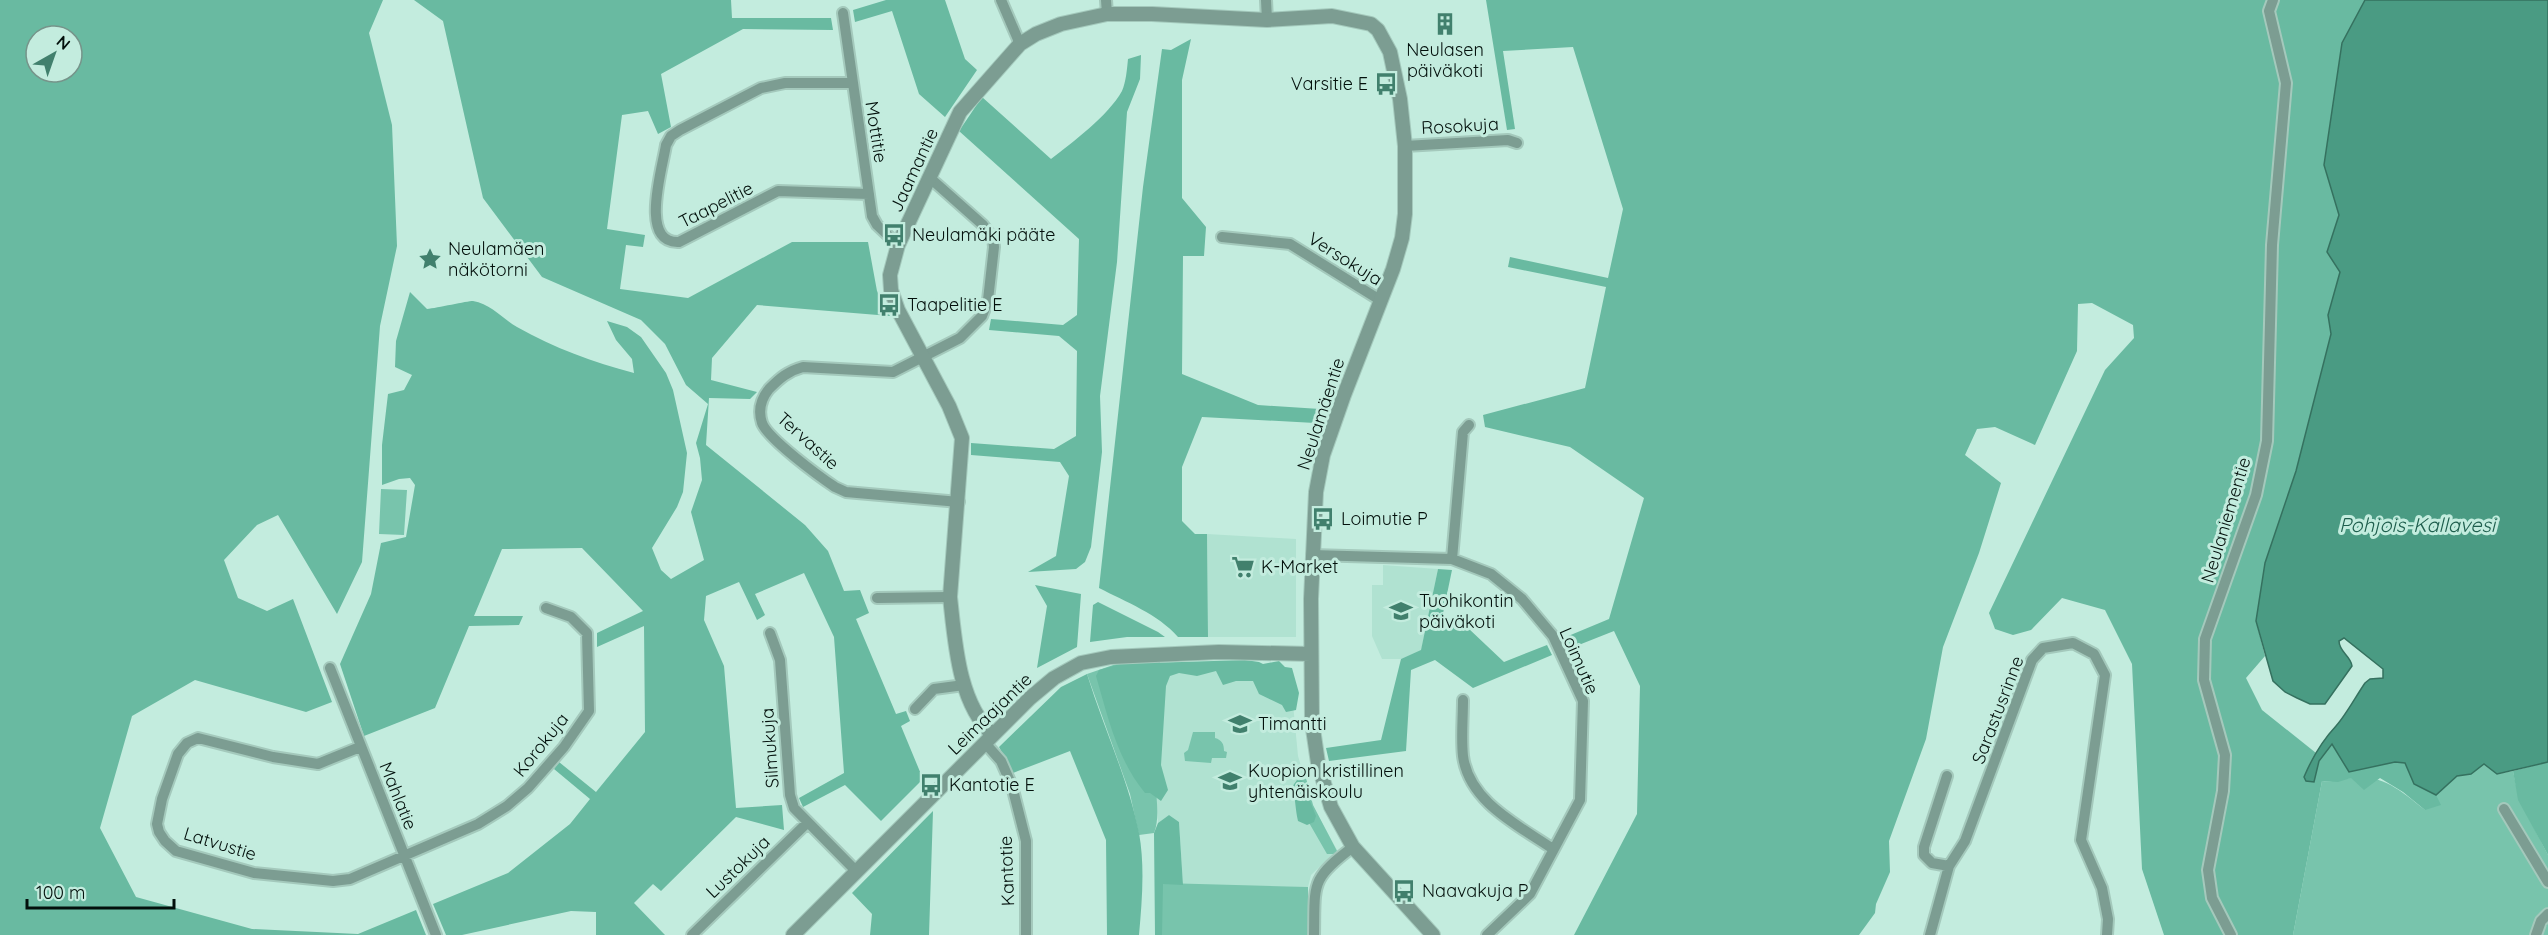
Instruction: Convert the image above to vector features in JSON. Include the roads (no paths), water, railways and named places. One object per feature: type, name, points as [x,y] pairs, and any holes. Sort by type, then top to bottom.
[{"type":"street","points":[[1000,0],[1020,44]]},
{"type":"street","points":[[1266,0],[1267,20]]},
{"type":"street","name":"Neulaniementie","points":[[2231,935],[2212,898],[2208,870],[2223,791],[2224,755],[2204,680],[2205,639],[2256,495],[2267,441],[2272,245],[2286,83],[2269,11],[2273,0]]},
{"type":"street","name":"Jaamantie","points":[[989,739],[974,711],[964,685],[950,597],[959,502],[962,438],[898,310],[891,290],[890,275],[898,245],[960,112],[1020,44],[1036,34],[1106,7],[1152,14],[1267,20],[1332,16],[1371,24]]},
{"type":"street","name":"Mottitie","points":[[843,13],[872,216],[877,225],[898,245]]},
{"type":"street","name":"Neulamäentie","points":[[1371,24],[1378,30],[1390,52],[1400,99],[1405,146],[1402,238],[1393,269],[1323,455],[1316,492],[1312,555],[1312,722],[1318,762],[1331,807],[1353,847],[1433,935]]},
{"type":"street","name":"Taapelitie","points":[[852,83],[785,83],[761,88],[671,136],[666,145],[655,223],[662,238],[669,243],[680,242],[778,191],[869,194]]},
{"type":"street","name":"Rosokuja","points":[[1405,146],[1508,140],[1517,143]]},
{"type":"street","name":"Tervastie","points":[[930,178],[983,225],[993,237],[988,300],[982,316],[960,338],[893,372],[803,367],[793,370],[782,375],[762,398],[760,413],[763,426],[789,451],[824,480],[846,492],[959,502]]},
{"type":"street","name":"Versokuja","points":[[1222,237],[1290,244],[1380,300]]},
{"type":"street","points":[[1452,559],[1466,428]]},
{"type":"street","name":"Loimutie","points":[[1312,555],[1452,559],[1491,574],[1522,599],[1553,636],[1583,701],[1580,800],[1530,894],[1487,935]]},
{"type":"street","points":[[877,598],[950,597]]},
{"type":"street","name":"Korokuja","points":[[404,856],[478,824],[507,806],[528,788],[564,747],[589,711],[586,633],[571,617],[546,608]]},
{"type":"street","name":"Silmukuja","points":[[770,633],[780,660],[790,795],[794,808],[856,871]]},
{"type":"street","name":"Sarastusrinne","points":[[1947,776],[1924,847],[1924,855],[1932,863],[1949,866],[1965,841],[2032,660],[2043,648],[2073,643],[2094,654],[2105,675],[2081,840],[2103,888],[2108,919],[2107,935]]},
{"type":"street","name":"Leimaajantie","points":[[793,935],[1046,685],[1081,663],[1111,657],[1220,652],[1311,654]]},
{"type":"street","name":"Mahlatie","points":[[330,668],[436,935]]},
{"type":"street","points":[[915,709],[934,689],[964,685]]},
{"type":"street","points":[[1463,700],[1463,756],[1473,786],[1488,804],[1553,849]]},
{"type":"street","name":"Latvustie","points":[[360,747],[318,764],[273,757],[198,738],[187,743],[178,754],[162,799],[157,824],[159,832],[176,851],[254,873],[333,881],[350,879],[404,856]]},
{"type":"street","name":"Kantotie","points":[[989,739],[1012,786],[1026,841],[1026,935]]},
{"type":"street","points":[[2504,809],[2548,882]]},
{"type":"street","name":"Lustokuja","points":[[692,935],[807,823]]},
{"type":"street","points":[[1314,935],[1317,881],[1329,867],[1353,847]]},
{"type":"street","points":[[1930,935],[1949,866]]},
{"type":"street","points":[[2536,935],[2541,921],[2548,914]]},
{"type":"water","name":"Pohjois-Kallavesi","points":[[2365,0],[2548,0],[2548,762],[2497,774],[2484,764],[2471,774],[2457,776],[2436,795],[2414,784],[2405,763],[2395,762],[2349,772],[2332,744],[2319,761],[2314,782],[2306,781],[2304,777],[2322,744],[2365,683],[2370,679],[2383,678],[2383,669],[2344,638],[2339,641],[2340,645],[2352,666],[2325,704],[2310,704],[2285,692],[2273,681],[2256,621],[2265,563],[2296,471],[2331,334],[2328,315],[2340,272],[2327,252],[2339,215],[2324,165],[2342,43]]},
{"type":"place","name":"Neulasen päiväkoti","points":[[1445,24]]},
{"type":"place","name":"Varsitie E","points":[[1386,84]]},
{"type":"place","name":"Neulamäki pääte","points":[[894,235]]},
{"type":"place","name":"Neulamäen näkötorni","points":[[430,259]]},
{"type":"place","name":"Taapelitie E","points":[[889,305]]},
{"type":"place","name":"Loimutie P","points":[[1323,519]]},
{"type":"place","name":"K-Market","points":[[1243,567]]},
{"type":"place","name":"Tuohikontin päiväkoti","points":[[1401,611]]},
{"type":"place","name":"Timantti","points":[[1240,724]]},
{"type":"place","name":"Kuopion kristillinen yhtenäiskoulu","points":[[1230,781]]},
{"type":"place","name":"Kantotie E","points":[[931,785]]},
{"type":"place","name":"Naavakuja P","points":[[1404,891]]}]
